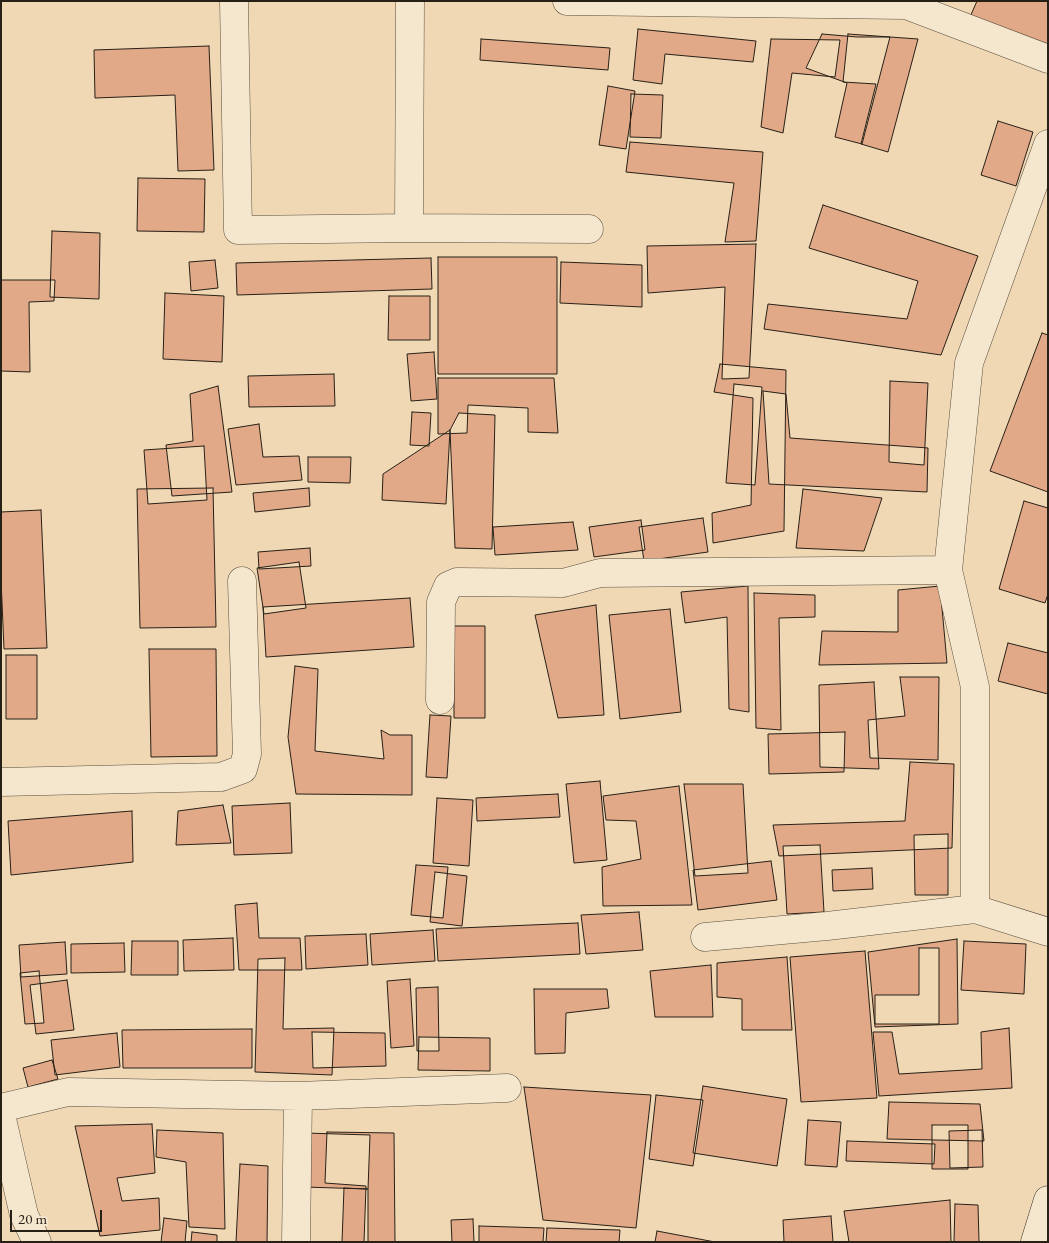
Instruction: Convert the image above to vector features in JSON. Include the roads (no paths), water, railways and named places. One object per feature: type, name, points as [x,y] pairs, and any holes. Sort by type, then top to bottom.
[{"type":"street","points":[[234,1],[238,230],[409,228],[589,229]]},
{"type":"street","points":[[409,228],[410,1]]},
{"type":"street","points":[[567,1],[906,5],[1048,59]]},
{"type":"street","points":[[975,909],[975,687],[948,570],[969,363],[1048,144]]},
{"type":"street","points":[[440,700],[441,602],[448,586],[457,582],[562,583],[600,573],[948,570]]},
{"type":"street","points":[[1,782],[221,777],[243,769],[247,754],[242,581]]},
{"type":"street","points":[[705,937],[827,926],[975,909],[1048,932]]},
{"type":"street","points":[[1,1108],[68,1092],[298,1096],[507,1088]]},
{"type":"street","points":[[296,1242],[298,1096]]},
{"type":"street","points":[[1,1116],[24,1216],[37,1242]]},
{"type":"street","points":[[1035,1242],[1048,1200]]}]
